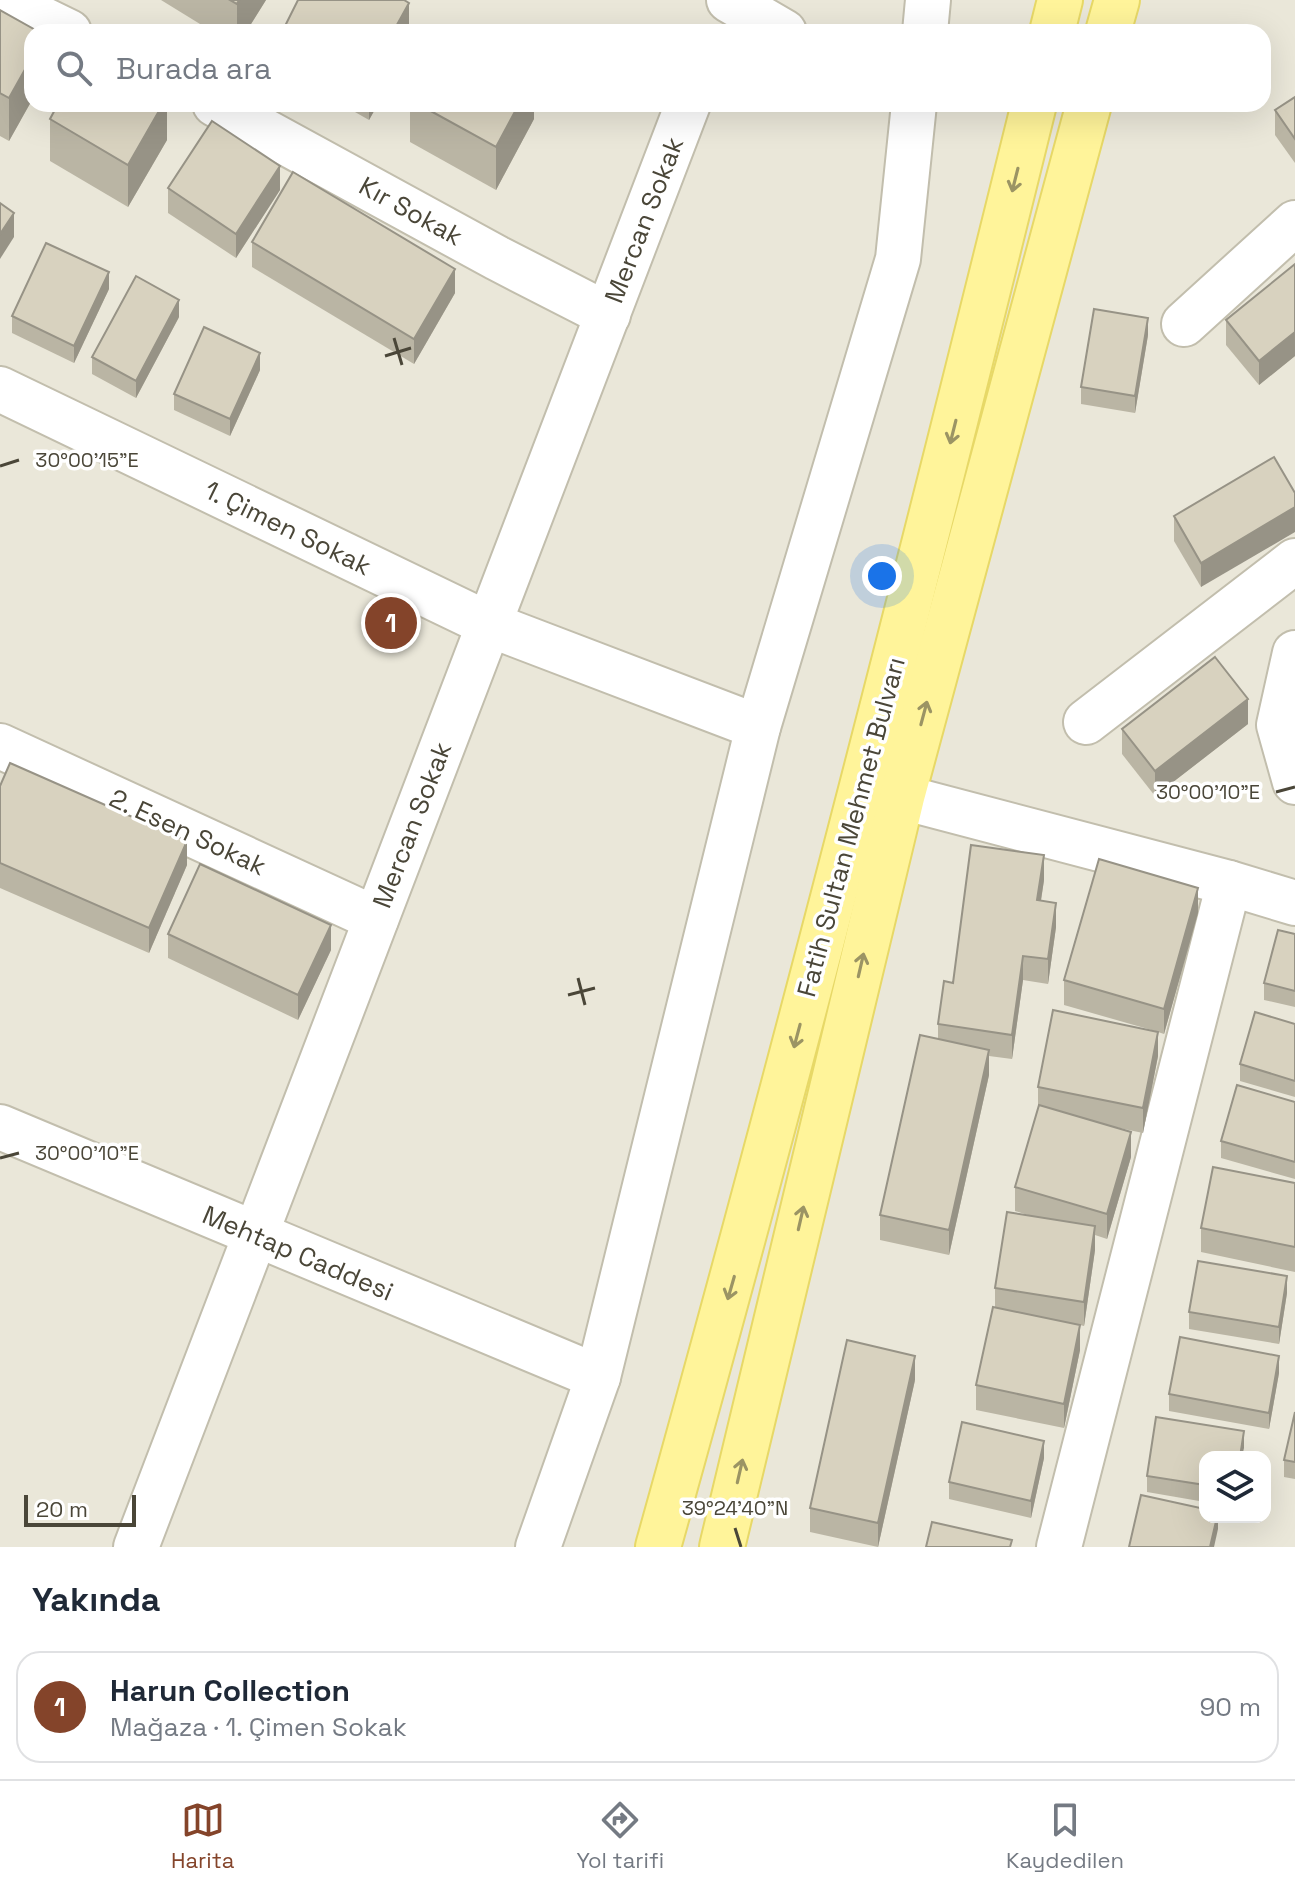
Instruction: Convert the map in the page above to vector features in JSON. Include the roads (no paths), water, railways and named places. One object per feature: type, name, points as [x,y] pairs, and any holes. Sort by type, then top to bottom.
[{"type":"main road","points":[[1054,24],[1060,0]]},
{"type":"main road","points":[[1110,24],[1117,0]]},
{"type":"main road","name":"Fatih Sultan Mehmet Bulvarı","points":[[722,1547],[882,791],[932,518],[1032,112]]},
{"type":"main road","name":"Fatih Sultan Mehmet Bulvarı","points":[[658,1547],[744,1240],[1087,112]]},
{"type":"street","points":[[3,0],[52,24]]},
{"type":"street","points":[[719,24],[729,0],[770,24]]},
{"type":"street","points":[[926,24],[928,0]]},
{"type":"street","name":"Kır Sokak","points":[[230,112],[608,315]]},
{"type":"street","name":"Mercan Sokak","points":[[136,1547],[685,112]]},
{"type":"street","points":[[538,1547],[598,1377],[758,727],[898,259],[911,112]]},
{"type":"street","points":[[1184,324],[1295,223]]},
{"type":"street","name":"1. Çimen Sokak","points":[[0,389],[488,624],[758,727]]},
{"type":"street","points":[[1086,722],[1295,561]]},
{"type":"street","points":[[1295,653],[1279,725],[1295,782]]},
{"type":"street","name":"2. Esen Sokak","points":[[0,746],[376,919]]},
{"type":"street","points":[[882,791],[1295,903]]},
{"type":"street","points":[[1059,1547],[1229,883]]},
{"type":"street","name":"Mehtap Caddesi","points":[[0,1127],[598,1377]]},
{"type":"place","name":"Harun Collection","points":[[391,623]]}]
